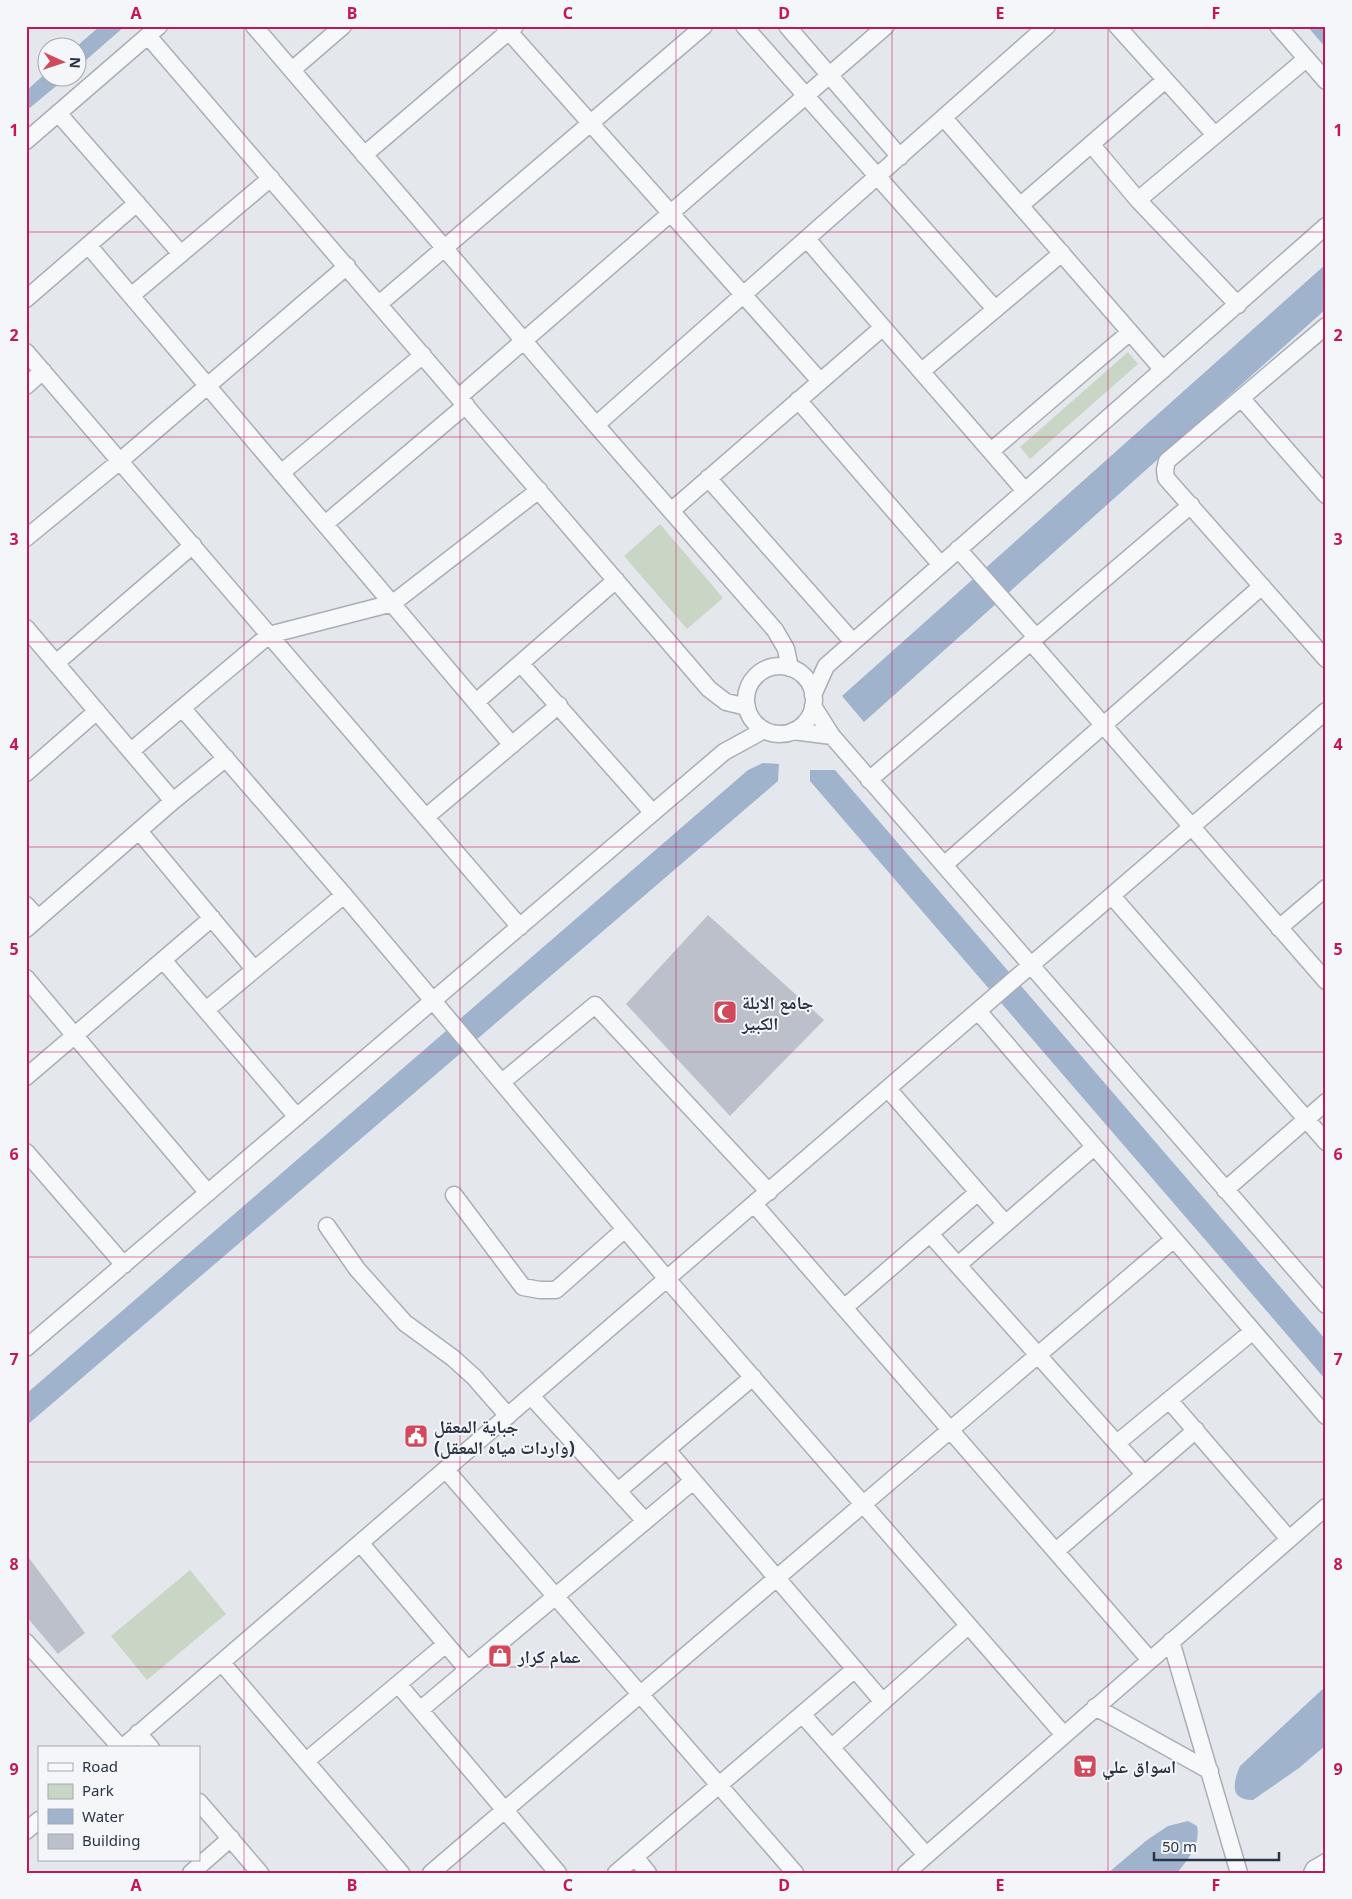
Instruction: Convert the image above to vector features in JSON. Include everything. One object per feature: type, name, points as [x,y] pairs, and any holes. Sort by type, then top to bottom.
[{"type":"street","points":[[254,26],[596,426],[775,630],[786,648],[793,669],[804,677],[810,685],[813,701],[832,736],[1326,1305]]},
{"type":"street","points":[[292,70],[343,26]]},
{"type":"street","points":[[379,304],[704,26]]},
{"type":"street","points":[[744,26],[995,309]]},
{"type":"street","points":[[787,26],[900,157]]},
{"type":"street","points":[[325,524],[463,401],[524,341],[886,26]]},
{"type":"street","points":[[1117,26],[1164,81],[1215,135]]},
{"type":"street","points":[[1278,26],[1326,81]]},
{"type":"street","points":[[364,154],[510,28],[590,123],[820,381]]},
{"type":"street","points":[[596,426],[944,118],[1041,28]]},
{"type":"street","points":[[26,141],[154,31],[271,178],[709,689],[726,702],[748,712]]},
{"type":"street","points":[[1138,200],[1306,58]]},
{"type":"street","points":[[1021,205],[1164,81]]},
{"type":"street","points":[[58,114],[181,254]]},
{"type":"street","points":[[944,118],[1163,370]]},
{"type":"street","points":[[1091,144],[1138,200],[1238,305]]},
{"type":"street","points":[[131,296],[271,178]]},
{"type":"street","points":[[26,299],[137,203]]},
{"type":"street","points":[[793,731],[809,717],[826,666],[1326,226]]},
{"type":"street","points":[[807,238],[882,328],[922,371],[1025,491]]},
{"type":"street","points":[[88,245],[512,745]]},
{"type":"street","points":[[922,371],[1062,253]]},
{"type":"street","points":[[26,538],[120,461],[347,266]]},
{"type":"street","points":[[671,511],[882,328]]},
{"type":"street","points":[[1325,329],[1167,461],[1165,470],[1166,478],[1326,659]]},
{"type":"street","points":[[991,451],[1130,332]]},
{"type":"street","points":[[26,352],[520,926]]},
{"type":"street","points":[[281,473],[423,355]]},
{"type":"street","points":[[26,386],[43,371]]},
{"type":"street","points":[[1242,399],[1326,495]]},
{"type":"street","points":[[798,400],[941,565]]},
{"type":"street","points":[[708,478],[853,642]]},
{"type":"street","points":[[131,751],[269,635],[393,603],[539,490]]},
{"type":"street","points":[[869,780],[1191,505]]},
{"type":"street","points":[[56,663],[192,545]]},
{"type":"street","points":[[958,550],[1104,726],[1326,981]]},
{"type":"street","points":[[476,702],[616,580]]},
{"type":"street","points":[[944,865],[1262,586]]},
{"type":"street","points":[[26,628],[173,800]]},
{"type":"street","points":[[521,664],[560,705],[653,813]]},
{"type":"street","points":[[826,666],[793,669],[780,666],[770,668],[761,672],[754,679],[746,697],[748,712],[756,724],[764,730],[778,734],[793,731],[832,736]]},
{"type":"street","points":[[426,817],[560,705]]},
{"type":"street","points":[[182,708],[502,1082],[667,1279],[1064,1735]]},
{"type":"street","points":[[26,773],[97,711]]},
{"type":"street","points":[[123,1746],[361,1544],[1326,711]]},
{"type":"street","points":[[724,752],[748,712]]},
{"type":"street","points":[[26,1348],[724,752],[764,730]]},
{"type":"street","points":[[26,905],[32,924],[173,800],[226,758]]},
{"type":"street","points":[[140,831],[254,969]]},
{"type":"street","points":[[1279,928],[1326,888]]},
{"type":"street","points":[[206,1010],[344,896]]},
{"type":"street","points":[[1112,896],[1326,1142]]},
{"type":"street","points":[[26,1077],[212,918]]},
{"type":"street","points":[[163,960],[297,1117]]},
{"type":"street","points":[[26,978],[208,1193]]},
{"type":"street","points":[[502,1082],[594,1006],[769,1192]]},
{"type":"street","points":[[978,1011],[1326,1416]]},
{"type":"street","points":[[888,1089],[1005,1223]]},
{"type":"street","points":[[1225,1190],[1326,1102]]},
{"type":"street","points":[[958,1265],[1094,1147]]},
{"type":"street","points":[[29,1160],[124,1265]]},
{"type":"street","points":[[844,1308],[977,1192]]},
{"type":"street","points":[[454,1195],[523,1287],[556,1290],[625,1229]]},
{"type":"street","points":[[754,1204],[1150,1660]]},
{"type":"street","points":[[327,1226],[357,1269],[405,1323],[453,1358],[474,1377],[508,1416]]},
{"type":"street","points":[[930,1234],[1144,1474]]},
{"type":"street","points":[[431,1873],[1174,1239]]},
{"type":"street","points":[[1117,1443],[1253,1331]]},
{"type":"street","points":[[618,1491],[753,1377]]},
{"type":"street","points":[[531,1396],[645,1521]]},
{"type":"street","points":[[1169,1400],[1289,1538]]},
{"type":"street","points":[[1056,1551],[1196,1430]]},
{"type":"street","points":[[667,1450],[884,1702]]},
{"type":"street","points":[[446,1470],[795,1873]]},
{"type":"street","points":[[420,1710],[693,1481]]},
{"type":"street","points":[[906,1873],[1326,1507]]},
{"type":"street","points":[[361,1544],[468,1670]]},
{"type":"street","points":[[832,1747],[968,1626]]},
{"type":"street","points":[[1171,1641],[1239,1873]]},
{"type":"street","points":[[26,1642],[119,1746]]},
{"type":"street","points":[[306,1761],[446,1644]]},
{"type":"street","points":[[222,1663],[401,1873]]},
{"type":"street","points":[[616,1873],[855,1669]]},
{"type":"street","points":[[398,1684],[558,1873]]},
{"type":"street","points":[[1095,1707],[1210,1771]]},
{"type":"street","points":[[802,1714],[926,1855]]},
{"type":"street","points":[[138,1733],[149,1746]]},
{"type":"street","points":[[200,1803],[260,1873]]},
{"type":"street","points":[[26,1831],[38,1821]]},
{"type":"street","points":[[190,1873],[230,1838]]},
{"type":"street","points":[[635,1857],[648,1873]]},
{"type":"street","points":[[1312,1873],[1326,1862]]},
{"type":"green space","points":[[1128,352],[1138,364],[1030,459],[1020,447]]},
{"type":"green space","points":[[660,524],[723,598],[687,629],[624,556]]},
{"type":"green space","points":[[190,1570],[226,1614],[147,1680],[111,1636]]},
{"type":"water","points":[[100,26],[125,26],[88,58],[88,38],[86,38]]},
{"type":"water","points":[[1307,26],[1326,26],[1326,48]]},
{"type":"water","points":[[38,80],[38,88],[54,88],[26,111],[26,91]]},
{"type":"water","points":[[1326,264],[1326,309],[864,722],[842,696]]},
{"type":"water","points":[[763,763],[779,764],[778,781],[26,1426],[26,1394],[748,770]]},
{"type":"water","points":[[810,770],[835,770],[1326,1340],[1326,1380],[810,781]]},
{"type":"water","points":[[1326,1686],[1326,1745],[1299,1768],[1253,1800],[1245,1799],[1236,1794],[1235,1784],[1240,1766]]},
{"type":"water","points":[[1188,1821],[1197,1826],[1197,1839],[1193,1851],[1177,1873],[1108,1873],[1147,1840],[1168,1826]]},
{"type":"building","name":"جامع الابلة الكبير","points":[[708,915],[824,1020],[730,1116],[626,1004]]},
{"type":"building","points":[[26,1554],[85,1633],[58,1654],[26,1616]]},
{"type":"place","name":"جامع الابلة الكبير","points":[[725,1012]]},
{"type":"place","name":"جباية المعقل (واردات مياه المعقل)","points":[[416,1436]]},
{"type":"place","name":"عمام كرار","points":[[500,1656]]},
{"type":"place","name":"اسواق علي","points":[[1085,1766]]}]
